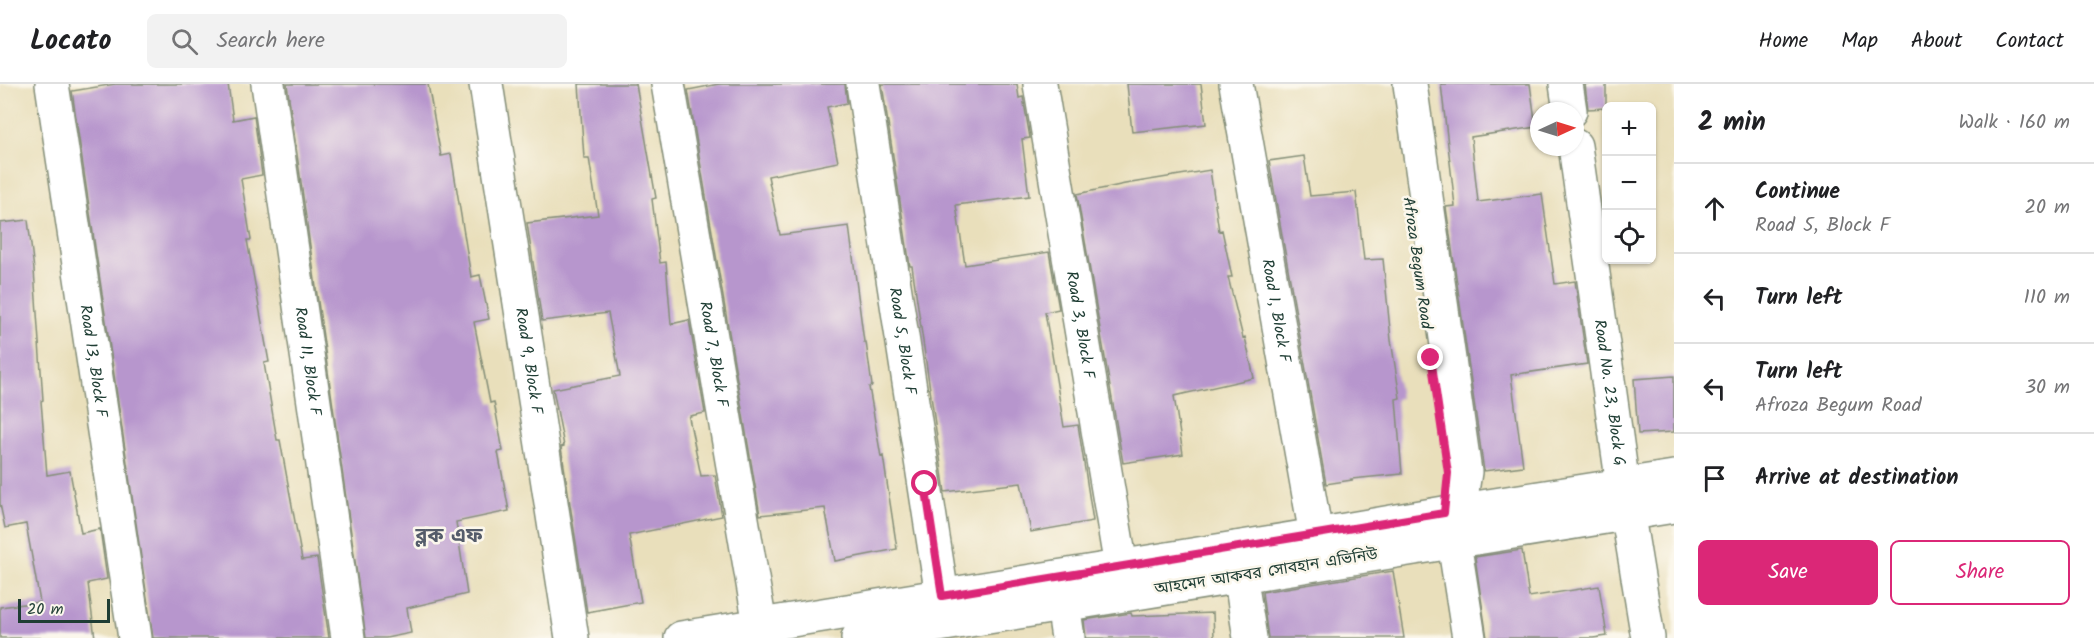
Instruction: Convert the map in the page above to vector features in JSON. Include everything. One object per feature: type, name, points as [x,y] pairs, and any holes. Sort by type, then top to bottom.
[{"type":"street","name":"Road 13, Block F","points":[[52,84],[135,638]]},
{"type":"street","name":"Road 11, Block F","points":[[267,84],[348,638]]},
{"type":"street","name":"Road 9, Block F","points":[[486,84],[572,638]]},
{"type":"street","name":"Road 7, Block F","points":[[668,84],[760,625]]},
{"type":"street","name":"Road 5, Block F","points":[[863,84],[942,596]]},
{"type":"street","name":"Road 3, Block F","points":[[1040,84],[1120,567]]},
{"type":"street","name":"Road 1, Block F","points":[[1236,84],[1316,535]]},
{"type":"street","name":"Afroza Begum Road","points":[[1391,84],[1448,473],[1449,527]]},
{"type":"street","name":"Afroza Begum Road","points":[[1410,84],[1465,472],[1449,527]]},
{"type":"street","points":[[1566,84],[1569,102]]},
{"type":"street","name":"Road No. 23, Block G","points":[[1576,156],[1625,499],[1648,638]]},
{"type":"street","name":"আহমেদ আকবর সোবহান এভিনিউ","points":[[686,638],[760,625],[856,629],[1061,591],[1625,499],[1674,477]]},
{"type":"street","name":"আহমেদ আকবর সোবহান এভিনিউ","points":[[1625,499],[1674,506]]},
{"type":"street","name":"আহমেদ আকবর সোবহান এভিনিউ","points":[[856,629],[942,596],[1061,591],[1120,567],[1238,562],[1316,535],[1449,527]]},
{"type":"street","points":[[1449,527],[1454,638]]},
{"type":"street","points":[[1449,527],[1469,638]]},
{"type":"street","points":[[1238,562],[1250,638]]},
{"type":"street","points":[[1061,591],[1068,638]]},
{"type":"building","points":[[115,84],[228,84],[233,120],[254,116],[262,175],[241,179],[251,240],[247,240],[269,362],[264,363],[277,440],[280,440],[302,560],[317,558],[329,638],[153,638],[72,91]]},
{"type":"building","points":[[287,84],[428,84],[441,156],[451,154],[471,277],[480,275],[489,319],[474,322],[490,403],[494,402],[503,451],[498,452],[509,511],[456,522],[467,594],[407,608],[411,633],[386,638],[366,638]]},
{"type":"building","points":[[579,84],[636,84],[656,198],[652,199],[660,263],[666,262],[671,324],[689,320],[705,413],[689,418],[701,476],[715,475],[722,516],[629,535],[641,602],[587,612],[561,447],[564,446],[553,389],[620,376],[608,313],[542,321],[527,223],[598,215],[589,158],[584,158]]},
{"type":"building","points":[[719,84],[845,84],[847,103],[827,107],[838,162],[768,176],[780,235],[849,226],[872,386],[869,387],[881,457],[883,456],[897,549],[835,561],[825,508],[760,515],[688,90]]},
{"type":"building","points":[[882,84],[1017,84],[1019,98],[1023,97],[1030,138],[1022,139],[1029,196],[956,205],[965,265],[1049,252],[1059,309],[1045,312],[1064,427],[1078,425],[1093,521],[1031,532],[1021,483],[945,492],[912,266],[910,266]]},
{"type":"building","points":[[1127,84],[1201,84],[1206,124],[1132,132]]},
{"type":"building","points":[[1441,84],[1530,84],[1533,102],[1530,102],[1530,128],[1471,137],[1478,202],[1542,194],[1555,284],[1575,281],[1587,364],[1511,375],[1523,466],[1484,471],[1446,207],[1455,206]]},
{"type":"building","points":[[1585,84],[1606,84],[1606,102],[1602,102],[1602,108],[1588,109]]},
{"type":"building","points":[[1304,156],[1310,196],[1356,192],[1364,260],[1383,259],[1391,340],[1400,398],[1396,399],[1402,474],[1326,484],[1269,161]]},
{"type":"building","points":[[1210,170],[1219,231],[1222,230],[1232,277],[1228,277],[1254,378],[1174,396],[1183,454],[1123,463],[1077,194]]},
{"type":"building","points":[[28,220],[34,270],[47,475],[70,471],[81,533],[100,529],[107,579],[88,583],[95,638],[0,638],[0,607],[40,602],[26,524],[5,528],[0,504],[0,223]]},
{"type":"building","points":[[1674,376],[1674,432],[1638,434],[1634,379]]},
{"type":"building","points":[[1522,550],[1529,597],[1599,586],[1607,636],[1487,638],[1475,557]]},
{"type":"building","points":[[1393,571],[1404,638],[1268,638],[1262,592]]},
{"type":"building","points":[[1131,613],[1132,616],[1213,613],[1214,638],[1086,638],[1084,620]]},
{"type":"district","name":"ব্লক এফ","points":[[449,537]]},
{"type":"route","points":[[925,484],[942,596],[1444,513],[1448,473],[1431,358]]}]
